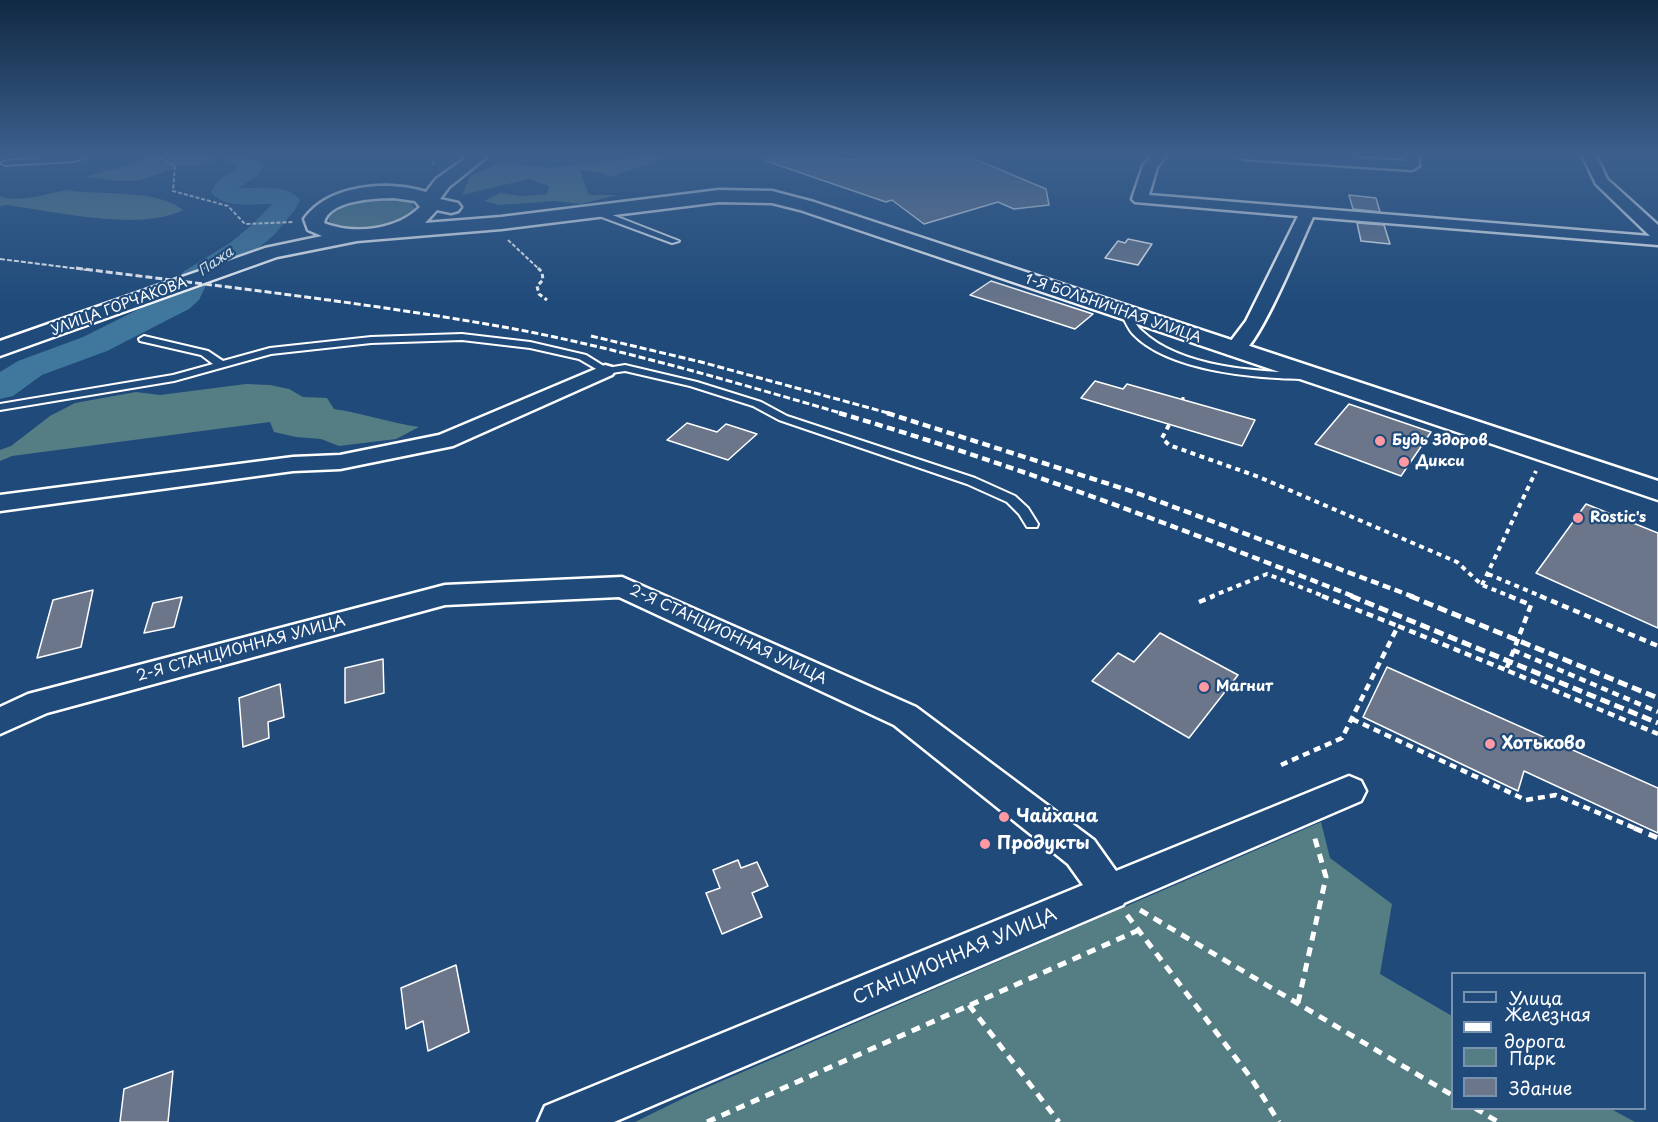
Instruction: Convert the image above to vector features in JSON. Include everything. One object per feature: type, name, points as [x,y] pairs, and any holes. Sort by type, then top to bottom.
[{"type":"main road","points":[[272,252],[297,238],[318,212],[326,207]]},
{"type":"main road","points":[[272,252],[366,234],[416,220],[429,207]]},
{"type":"main road","points":[[450,207],[499,215],[557,216]]},
{"type":"main road","name":"1-Я БОЛЬНИЧНАЯ УЛИЦА","points":[[557,216],[624,207]]},
{"type":"main road","name":"1-Я БОЛЬНИЧНАЯ УЛИЦА","points":[[812,207],[1658,491]]},
{"type":"main road","points":[[314,219],[315,226],[325,231],[366,234],[557,216]]},
{"type":"main road","name":"УЛИЦА ГОРЧАКОВА","points":[[0,349],[272,252]]},
{"type":"street","points":[[1243,207],[1653,241],[1658,236],[1628,207]]},
{"type":"street","points":[[1234,350],[1255,322],[1308,212]]},
{"type":"street","points":[[0,503],[293,464],[340,462],[445,441],[605,371]]},
{"type":"street","name":"2-Я СТАНЦИОННАЯ УЛИЦА","points":[[0,721],[39,703],[445,595],[622,587],[905,716],[1082,852],[1110,893]]},
{"type":"street","name":"СТАНЦИОННАЯ УЛИЦА","points":[[561,1122],[595,1113],[1349,791]]},
{"type":"lane","points":[[594,211],[675,241]]},
{"type":"lane","points":[[1126,314],[1135,333],[1189,360],[1258,375],[1313,376]]},
{"type":"lane","points":[[0,407],[174,378],[270,351],[371,340],[462,337],[530,345],[582,357],[605,371],[625,368],[693,384],[757,404],[783,418],[971,481],[1011,499],[1024,511],[1032,524]]},
{"type":"lane","points":[[144,339],[204,353],[220,364]]},
{"type":"path","points":[[229,207],[245,224],[279,223]]},
{"type":"path","points":[[502,235],[542,272],[543,280],[537,286],[539,294],[547,300]]},
{"type":"path","points":[[1169,425],[1162,438],[1169,445],[1259,477],[1457,562],[1482,585],[1531,605],[1506,670]]},
{"type":"path","points":[[1482,585],[1540,462]]},
{"type":"path","points":[[1199,602],[1267,574],[1658,734]]},
{"type":"path","points":[[1488,574],[1658,646]]},
{"type":"path","points":[[1281,765],[1342,738],[1398,626]]},
{"type":"path","points":[[1513,650],[1658,712]]},
{"type":"path","points":[[1352,719],[1526,800],[1556,795],[1658,838]]},
{"type":"path","points":[[1298,1003],[1326,877],[1312,826]]},
{"type":"path","points":[[1110,893],[1251,1078],[1279,1122]]},
{"type":"path","points":[[1110,893],[1451,1094]]},
{"type":"path","points":[[707,1122],[1138,930]]},
{"type":"path","points":[[969,1005],[1059,1122]]},
{"type":"path","points":[[1478,1110],[1498,1122]]},
{"type":"green space","points":[[22,207],[178,207],[183,210],[144,219],[121,220]]},
{"type":"green space","points":[[338,208],[415,209],[399,221],[361,229],[338,226],[329,221],[329,216]]},
{"type":"green space","points":[[246,384],[289,389],[303,397],[327,398],[334,409],[419,427],[396,439],[339,446],[321,439],[274,432],[270,422],[12,456],[0,461],[0,450],[11,446],[50,416],[75,403],[136,392],[160,395]]},
{"type":"green space","points":[[1321,822],[1330,858],[1392,904],[1380,974],[1451,1015],[1451,1110],[1613,1110],[1635,1122],[635,1122],[694,1093]]},
{"type":"building","points":[[902,207],[980,207],[924,224]]},
{"type":"building","points":[[1379,207],[1380,212],[1353,209]]},
{"type":"building","points":[[1357,223],[1384,225],[1390,244],[1361,241]]},
{"type":"building","points":[[1128,239],[1152,244],[1138,265],[1105,258],[1118,241],[1125,243]]},
{"type":"building","points":[[991,281],[1093,314],[1075,329],[970,295]]},
{"type":"building","points":[[1095,381],[1123,389],[1127,384],[1255,420],[1242,446],[1081,398]]},
{"type":"building","points":[[1349,404],[1431,432],[1401,476],[1315,444]]},
{"type":"building","points":[[687,423],[717,432],[726,424],[757,434],[728,460],[667,440]]},
{"type":"building","points":[[1586,504],[1658,533],[1658,628],[1536,573]]},
{"type":"building","points":[[93,590],[81,647],[37,658],[53,600]]},
{"type":"building","points":[[182,597],[174,627],[144,633],[153,603]]},
{"type":"building","points":[[1160,633],[1238,675],[1189,738],[1092,681],[1118,653],[1134,662]]},
{"type":"building","points":[[383,659],[384,693],[345,703],[345,668]]},
{"type":"building","name":"Хотьково","points":[[1387,667],[1658,788],[1658,833],[1524,771],[1518,791],[1363,717]]},
{"type":"building","points":[[280,684],[284,717],[268,722],[269,738],[243,747],[239,698]]},
{"type":"building","points":[[738,860],[741,868],[757,862],[768,886],[752,893],[762,917],[722,934],[706,893],[720,888],[713,870]]},
{"type":"building","points":[[456,965],[469,1032],[428,1051],[423,1021],[406,1029],[401,988]]},
{"type":"building","points":[[173,1071],[168,1122],[120,1122],[124,1089]]},
{"type":"waterway","name":"Пажа","points":[[0,388],[30,368],[95,344],[178,302],[188,294],[194,278],[240,249],[264,229],[284,207]]},
{"type":"railway","points":[[0,259],[88,270]]},
{"type":"railway","points":[[76,268],[354,304],[520,330],[642,358],[844,414]]},
{"type":"railway","points":[[591,336],[701,362],[892,414]]},
{"type":"railway","points":[[839,413],[1034,476],[1355,597]]},
{"type":"railway","points":[[887,413],[1134,492],[1414,597]]},
{"type":"railway","points":[[1351,596],[1658,723]]},
{"type":"railway","points":[[1410,596],[1658,698]]},
{"type":"place","name":"Будь Здоров","points":[[1380,441]]},
{"type":"place","name":"Дикси","points":[[1404,462]]},
{"type":"place","name":"Rostic's","points":[[1578,518]]},
{"type":"place","name":"Магнит","points":[[1204,687]]},
{"type":"place","name":"Хотьково","points":[[1490,744]]},
{"type":"place","name":"Чайхана","points":[[1004,817]]},
{"type":"place","name":"Продукты","points":[[985,844]]}]
